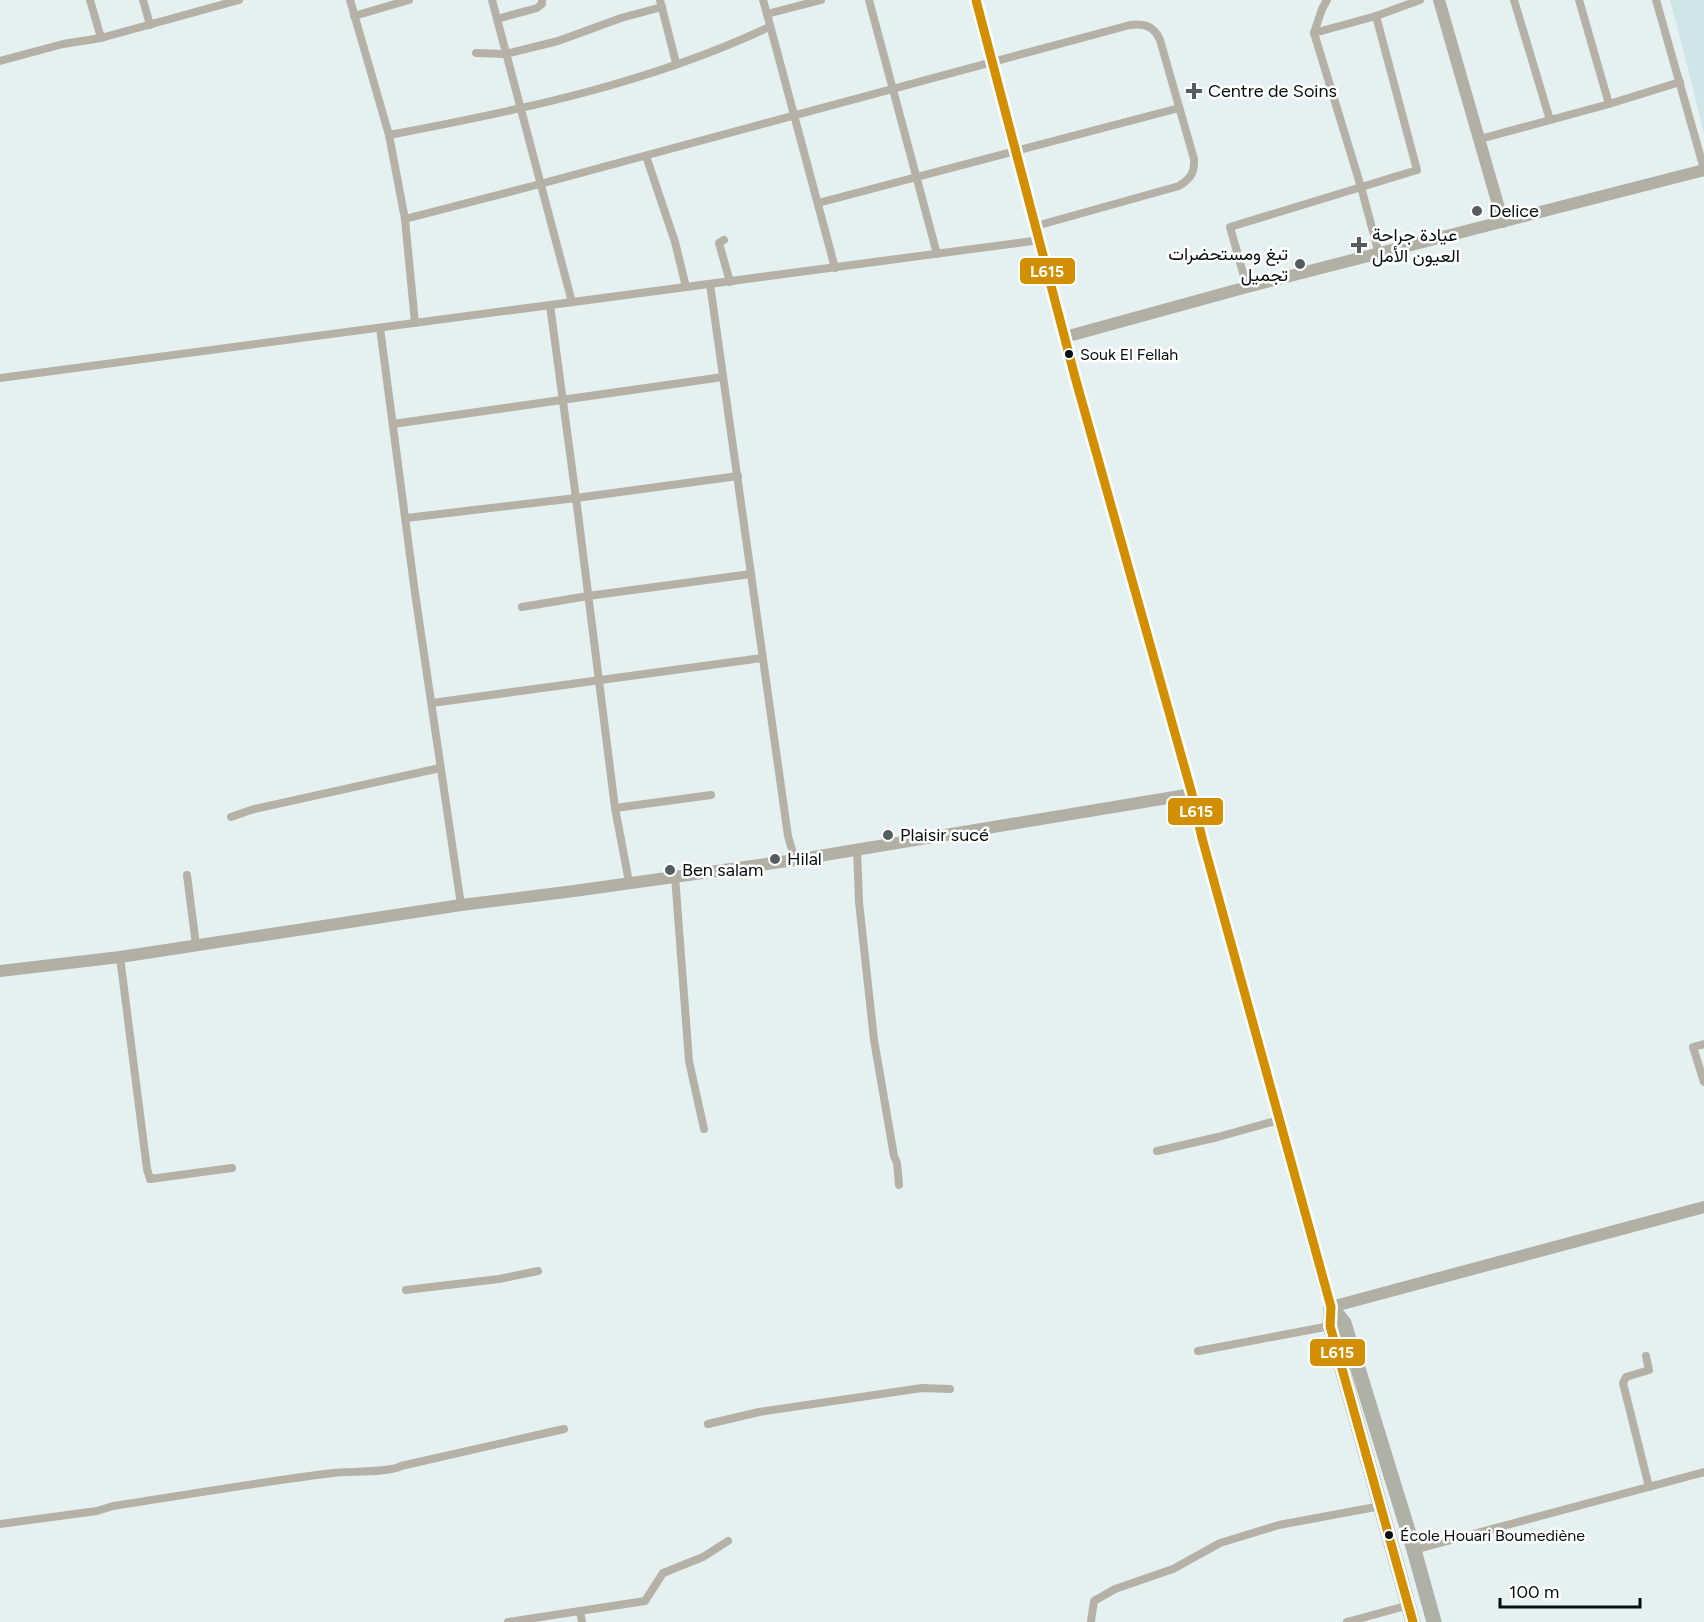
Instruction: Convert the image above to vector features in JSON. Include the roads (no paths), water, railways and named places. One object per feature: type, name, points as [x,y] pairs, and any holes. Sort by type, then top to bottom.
[{"type":"highway","points":[[1331,1307],[1330,1326],[1413,1622]]},
{"type":"highway","points":[[1331,1307],[1344,1323],[1434,1622]]},
{"type":"main road","points":[[976,0],[1065,336],[1192,794],[1324,1289],[1331,1307],[1704,1207]]},
{"type":"main road","points":[[1439,0],[1503,222]]},
{"type":"main road","points":[[1065,336],[1704,170]]},
{"type":"main road","points":[[0,971],[120,957],[461,905],[795,860],[1192,794]]},
{"type":"street","points":[[90,0],[100,39]]},
{"type":"street","points":[[143,0],[150,25]]},
{"type":"street","points":[[0,61],[63,44],[100,39],[239,0]]},
{"type":"street","points":[[350,0],[389,135],[405,219],[415,323]]},
{"type":"street","points":[[354,16],[409,0]]},
{"type":"street","points":[[492,0],[572,302]]},
{"type":"street","points":[[496,19],[537,8],[542,4],[542,0]]},
{"type":"street","points":[[763,0],[835,267]]},
{"type":"street","points":[[767,14],[821,0]]},
{"type":"street","points":[[869,0],[937,254]]},
{"type":"street","points":[[1328,0],[1322,9],[1314,33],[1379,254]]},
{"type":"street","points":[[1314,33],[1376,16],[1420,0]]},
{"type":"street","points":[[1514,0],[1550,120]]},
{"type":"street","points":[[1579,0],[1610,104]]},
{"type":"street","points":[[1656,0],[1704,170]]},
{"type":"street","points":[[476,53],[506,54],[558,41],[661,4],[676,63]]},
{"type":"street","points":[[1247,288],[1230,227],[1417,170],[1376,16]]},
{"type":"street","points":[[405,219],[1130,25],[1146,25],[1153,28],[1160,40],[1194,159],[1193,173],[1179,186],[1036,226]]},
{"type":"street","points":[[389,135],[454,123],[590,92],[741,40],[769,27]]},
{"type":"street","points":[[1480,140],[1680,82]]},
{"type":"street","points":[[818,203],[1179,108]]},
{"type":"street","points":[[646,156],[675,242],[686,287]]},
{"type":"street","points":[[724,240],[719,243],[730,282]]},
{"type":"street","points":[[0,378],[1041,240]]},
{"type":"street","points":[[710,284],[788,836],[795,860]]},
{"type":"street","points":[[550,305],[615,808],[628,882]]},
{"type":"street","points":[[380,328],[415,593],[461,905]]},
{"type":"street","points":[[393,424],[723,377]]},
{"type":"street","points":[[406,518],[738,476]]},
{"type":"street","points":[[522,607],[751,574]]},
{"type":"street","points":[[432,704],[762,658]]},
{"type":"street","points":[[231,817],[254,809],[440,768]]},
{"type":"street","points":[[615,808],[711,795]]},
{"type":"street","points":[[857,849],[859,902],[874,1040],[899,1185]]},
{"type":"street","points":[[187,875],[196,945]]},
{"type":"street","points":[[675,876],[690,1061],[704,1129]]},
{"type":"street","points":[[120,957],[150,1179],[232,1168]]},
{"type":"street","points":[[1704,1044],[1692,1047],[1704,1082]]},
{"type":"street","points":[[1157,1151],[1279,1120]]},
{"type":"street","points":[[406,1290],[499,1279],[538,1271]]},
{"type":"street","points":[[1198,1351],[1330,1326]]},
{"type":"street","points":[[1646,1356],[1649,1370],[1626,1377],[1623,1383],[1649,1487]]},
{"type":"street","points":[[708,1424],[782,1408],[922,1388],[950,1389]]},
{"type":"street","points":[[0,1524],[98,1511],[113,1506],[334,1473],[377,1469],[393,1470],[401,1466],[564,1429]]},
{"type":"street","points":[[1414,1550],[1704,1472]]},
{"type":"street","points":[[1091,1621],[1094,1601],[1115,1589],[1173,1569],[1220,1543],[1279,1525],[1381,1506]]},
{"type":"street","points":[[508,1622],[645,1601],[663,1573],[703,1557],[728,1541]]},
{"type":"street","points":[[1347,1622],[1409,1605]]},
{"type":"street","points":[[580,1611],[582,1622]]},
{"type":"place","name":"Centre de Soins","points":[[1194,91]]},
{"type":"place","name":"Delice","points":[[1477,211]]},
{"type":"place","name":"عيادة جراحة العيون الأمل","points":[[1359,245]]},
{"type":"place","name":"تبغ ومستحضرات تجميل","points":[[1300,264]]},
{"type":"place","name":"Souk El Fellah","points":[[1069,354]]},
{"type":"place","name":"Plaisir sucé","points":[[888,835]]},
{"type":"place","name":"Hilal","points":[[775,859]]},
{"type":"place","name":"Ben salam","points":[[670,870]]},
{"type":"place","name":"École Houari Boumediène","points":[[1389,1535]]}]
